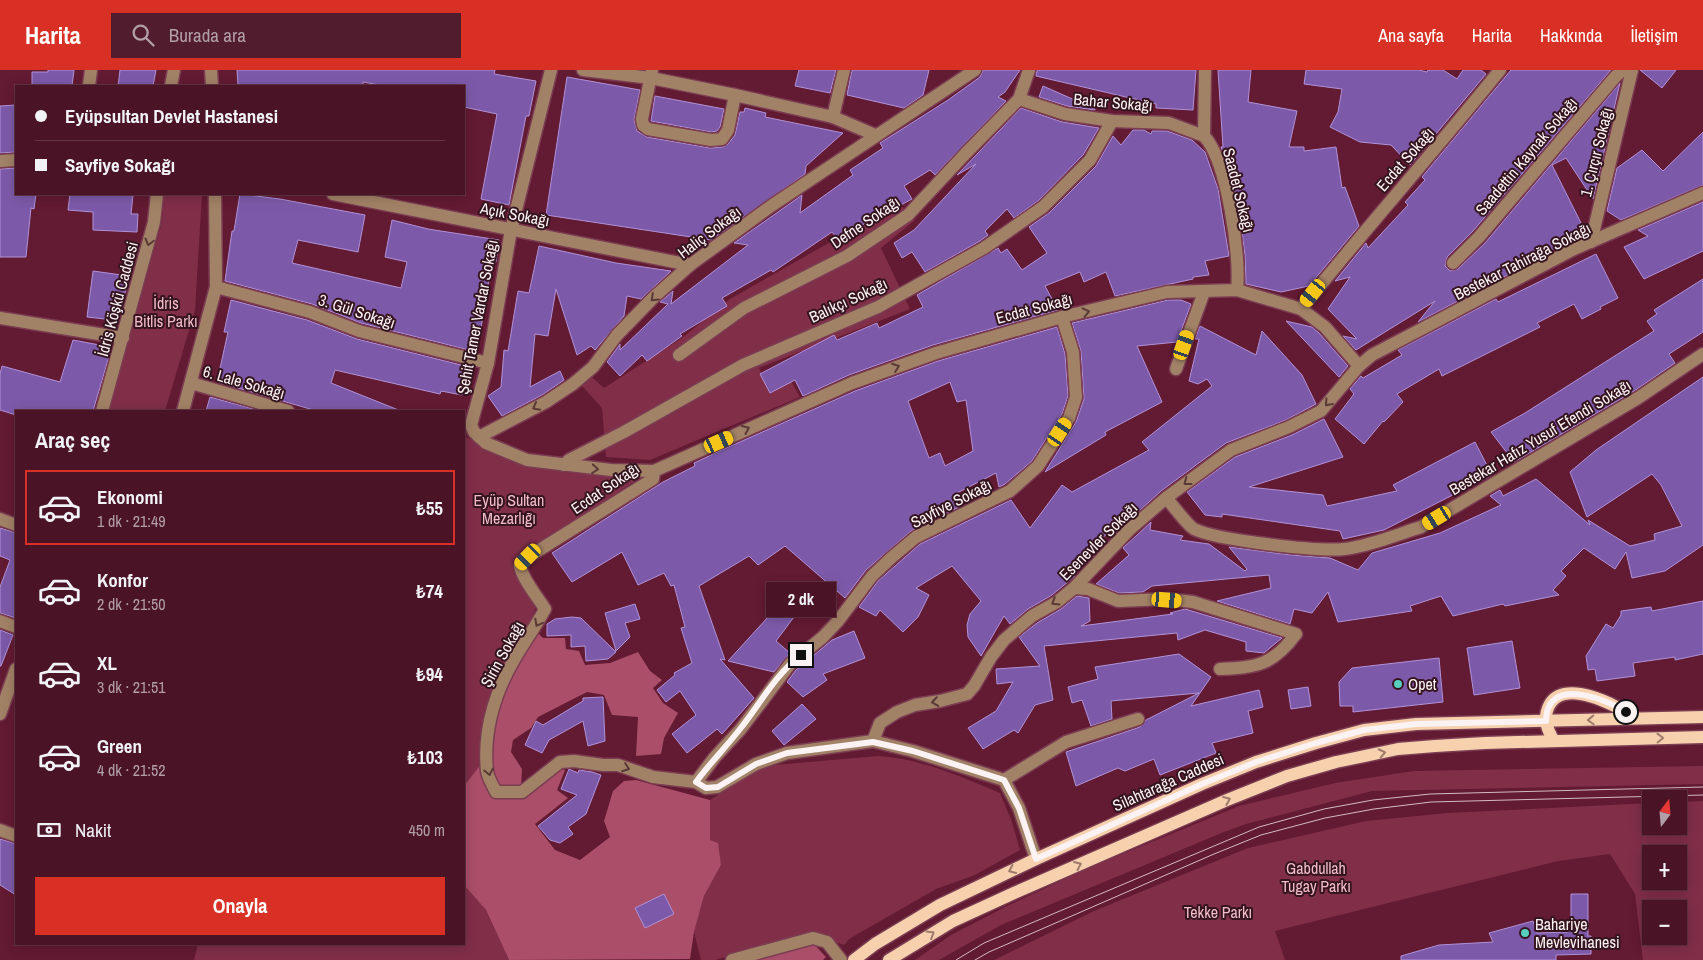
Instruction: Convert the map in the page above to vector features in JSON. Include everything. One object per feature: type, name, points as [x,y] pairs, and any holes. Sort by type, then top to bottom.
[{"type":"main road","points":[[1554,741],[1548,732],[1546,721],[1551,703],[1557,698],[1575,694],[1605,701],[1635,718]]},
{"type":"main road","name":"Silahtarağa Caddesi","points":[[854,960],[875,944],[940,904],[1202,784],[1256,762],[1316,743],[1364,730],[1416,724],[1703,717]]},
{"type":"main road","points":[[890,960],[953,921],[1005,897],[1287,776],[1336,762],[1398,749],[1485,743],[1703,737]]},
{"type":"street","points":[[88,85],[92,70]]},
{"type":"street","points":[[171,85],[174,70]]},
{"type":"street","points":[[211,70],[212,85]]},
{"type":"street","name":"Şehit Tamer Vardar Sokağı","points":[[468,426],[488,363],[511,230],[551,70]]},
{"type":"street","points":[[583,70],[651,74],[833,117],[875,135]]},
{"type":"street","points":[[833,117],[844,70]]},
{"type":"street","name":"Haliç Sokağı","points":[[479,437],[546,402],[573,384],[593,367],[617,336],[654,297],[690,266],[771,206],[975,70]]},
{"type":"street","name":"Defne Sokağı","points":[[679,355],[744,308],[847,256],[908,214],[1000,116],[1019,99],[1029,70]]},
{"type":"street","name":"Saadet Sokağı","points":[[1205,70],[1204,136],[1211,143],[1220,168],[1233,221],[1239,273],[1237,290]]},
{"type":"street","name":"Ecdat Sokağı","points":[[520,566],[528,557],[652,479],[654,471],[852,383],[936,352],[1062,317],[1167,292],[1237,290],[1300,309],[1500,70]]},
{"type":"street","name":"Saadettin Kaynak Sokağı","points":[[1454,263],[1479,237],[1623,70]]},
{"type":"street","name":"1. Çırçır Sokağı","points":[[1590,242],[1632,70]]},
{"type":"street","points":[[651,74],[642,119],[643,125],[648,128],[712,140],[722,139],[728,130],[735,95]]},
{"type":"street","name":"Bahar Sokağı","points":[[1019,99],[1065,114],[1112,121],[1169,122],[1204,136]]},
{"type":"street","name":"Balıkçı Sokağı","points":[[564,465],[569,460],[624,432],[742,365],[878,307],[984,248],[1050,200],[1090,160],[1112,121]]},
{"type":"street","points":[[0,161],[15,160]]},
{"type":"street","name":"Bestekar Tahirağa Sokağı","points":[[1359,366],[1372,355],[1590,242],[1703,193]]},
{"type":"street","name":"İdris Köşkü Caddesi","points":[[102,410],[154,222],[157,195]]},
{"type":"street","points":[[183,410],[216,287],[215,195]]},
{"type":"street","name":"Açık Sokağı","points":[[338,195],[690,266]]},
{"type":"street","name":"3. Gül Sokağı","points":[[216,287],[310,312],[359,331],[488,363]]},
{"type":"street","points":[[1176,369],[1204,292]]},
{"type":"street","points":[[1300,309],[1325,327],[1359,366]]},
{"type":"street","name":"Sayfiye Sokağı","points":[[696,782],[715,757],[740,730],[790,664],[823,637],[838,621],[872,576],[891,558],[916,537],[1010,491],[1038,466],[1070,418],[1076,397],[1073,352],[1062,317]]},
{"type":"street","points":[[0,318],[123,338]]},
{"type":"street","name":"Bestekar Hafız Yusuf Efendi Sokağı","points":[[1166,498],[1193,529],[1225,537],[1299,548],[1344,549],[1383,539],[1421,527],[1630,403],[1703,354]]},
{"type":"street","name":"Esenevler Sokağı","points":[[873,742],[880,723],[897,712],[915,705],[967,694],[1004,640],[1032,616],[1057,602],[1074,588],[1129,530],[1166,498],[1231,450],[1289,427],[1321,411],[1359,366]]},
{"type":"street","name":"6. Lale Sokağı","points":[[191,383],[285,410]]},
{"type":"street","points":[[468,426],[486,443],[527,460],[636,472],[654,471]]},
{"type":"street","points":[[0,519],[15,525]]},
{"type":"street","name":"Şirin Sokağı","points":[[520,566],[522,575],[534,590],[545,609],[515,658],[496,695],[489,725],[487,773],[496,792],[522,792],[560,762],[574,761],[618,765],[653,777],[696,782]]},
{"type":"street","points":[[1074,588],[1088,589],[1118,601],[1167,600],[1193,602],[1296,634],[1270,660],[1253,667],[1220,669]]},
{"type":"street","points":[[0,620],[15,627]]},
{"type":"street","points":[[0,714],[15,673]]},
{"type":"street","points":[[1004,780],[1066,742],[1138,719]]},
{"type":"street","points":[[696,782],[706,788],[718,787],[756,764],[787,753],[873,742],[913,751],[1004,780],[1019,808],[1036,859]]},
{"type":"street","points":[[0,830],[15,836]]},
{"type":"street","points":[[732,960],[813,938],[827,942],[841,960]]},
{"type":"green space","name":"İdris Bitlis Parkı","points":[[164,195],[202,195],[195,310],[165,410],[109,410],[162,222]]},
{"type":"green space","points":[[902,207],[915,220],[881,248],[910,309],[759,368],[768,384],[787,374],[800,397],[650,460],[606,457],[602,408],[574,377],[584,370],[604,388],[682,338],[730,299],[834,240]]},
{"type":"green space","name":"Eyüp Sultan Mezarlığı","points":[[465,436],[526,467],[631,477],[635,481],[513,561],[514,573],[527,590],[536,607],[529,625],[500,672],[482,728],[481,764],[465,785]]},
{"type":"green space","points":[[878,756],[925,764],[1000,793],[1012,822],[1020,850],[975,875],[936,889],[849,939],[844,945],[806,933],[785,941],[715,960],[701,960],[694,932],[704,896],[721,865],[710,841],[710,800],[759,770],[775,765]]},
{"type":"green space","points":[[1703,766],[1703,784],[1372,791],[1246,824],[1224,832],[1001,925],[939,960],[915,960],[951,935],[1005,907],[1086,869],[1239,806],[1335,783],[1414,771]]},
{"type":"green space","name":"Gabdullah Tugay Parkı","points":[[1703,801],[1703,960],[1643,960],[1635,894],[1610,854],[1558,861],[1275,931],[1285,960],[994,960],[1094,911],[1248,848],[1366,821],[1447,813],[1642,803],[1642,835],[1688,835],[1688,802]]},
{"type":"green space","points":[[465,886],[486,910],[509,960],[194,960],[198,945],[465,945]]},
{"type":"shaded area","points":[[538,633],[543,638],[565,638],[566,649],[579,651],[585,665],[610,663],[638,652],[650,671],[662,680],[653,688],[663,703],[678,713],[664,738],[661,754],[636,756],[638,717],[612,715],[604,695],[587,692],[538,717],[531,728],[513,740],[511,752],[522,769],[521,788],[499,789],[491,773],[492,741],[501,694],[518,661]]},
{"type":"shaded area","points":[[481,764],[491,797],[520,797],[532,792],[559,768],[565,770],[557,790],[568,798],[535,824],[555,850],[580,860],[610,837],[604,821],[613,791],[624,781],[636,780],[710,800],[710,840],[718,843],[721,865],[704,896],[694,932],[690,959],[509,960],[486,910],[465,886],[465,785]]},
{"type":"shaded area","points":[[812,942],[826,957],[823,960],[749,960]]},
{"type":"building","points":[[48,70],[74,70],[72,85],[32,85],[32,72],[48,72]]},
{"type":"building","points":[[120,70],[156,70],[153,85],[118,85]]},
{"type":"building","points":[[237,70],[495,70],[494,74],[536,81],[529,116],[526,116],[509,205],[481,199],[497,114],[465,107],[465,85],[380,85],[363,82],[363,85],[238,85]]},
{"type":"building","points":[[799,70],[836,70],[830,93],[795,86]]},
{"type":"building","points":[[852,70],[929,70],[923,95],[904,108],[847,95]]},
{"type":"building","points":[[983,70],[1020,70],[1005,92],[998,97],[1006,101],[935,175],[930,170],[904,186],[912,199],[836,237],[832,232],[773,272],[771,270],[722,298],[727,306],[680,334],[682,336],[647,361],[642,355],[620,376],[607,362],[620,344],[620,350],[668,304],[660,302],[673,291],[671,304],[748,245],[734,243],[802,195],[800,213],[853,175],[850,170],[883,148],[880,143],[948,100],[980,77]]},
{"type":"building","points":[[1037,70],[1196,70],[1193,110],[1156,108],[1156,104],[1036,76]]},
{"type":"building","points":[[1218,70],[1251,70],[1248,102],[1297,111],[1289,147],[1304,147],[1304,151],[1336,147],[1342,188],[1345,187],[1359,226],[1309,286],[1281,292],[1246,284],[1245,255],[1239,208],[1221,147],[1223,147]]},
{"type":"building","points":[[1306,70],[1419,70],[1427,72],[1428,70],[1443,70],[1457,79],[1463,70],[1481,70],[1486,74],[1410,165],[1391,145],[1360,142],[1330,127],[1338,112],[1342,89],[1304,84]]},
{"type":"building","points":[[1511,70],[1611,70],[1473,231],[1447,257],[1445,266],[1450,271],[1458,269],[1485,243],[1620,83],[1593,199],[1566,158],[1552,165],[1583,227],[1544,256],[1418,322],[1435,301],[1356,350],[1343,336],[1357,339],[1328,309],[1350,277],[1335,281],[1366,243],[1368,248],[1408,205],[1405,202],[1425,180],[1422,177]]},
{"type":"building","points":[[1640,70],[1676,70],[1662,88]]},
{"type":"building","points":[[567,77],[640,90],[634,120],[637,131],[647,137],[710,148],[723,147],[735,135],[740,112],[744,112],[745,108],[766,113],[765,117],[843,133],[806,166],[805,174],[711,240],[546,215]]},
{"type":"building","points":[[1043,86],[1095,110],[1067,106],[1039,97]]},
{"type":"building","points":[[655,96],[724,109],[720,127],[717,131],[711,132],[651,121]]},
{"type":"building","points":[[15,105],[15,152],[0,153],[0,106]]},
{"type":"building","points":[[1021,108],[1062,122],[1099,128],[1083,155],[1038,201],[1014,218],[1007,209],[985,231],[988,235],[980,241],[925,272],[912,252],[902,258],[894,243],[914,230],[976,164],[957,175]]},
{"type":"building","points":[[1133,130],[1144,130],[1151,134],[1152,131],[1167,131],[1192,140],[1205,152],[1218,189],[1229,256],[1205,261],[1209,275],[1193,277],[1193,279],[1115,296],[1106,272],[1084,282],[1080,272],[1045,286],[1058,310],[933,345],[849,375],[803,396],[795,380],[770,393],[760,374],[834,335],[837,340],[877,323],[879,328],[923,307],[917,295],[998,248],[1001,253],[1007,249],[1022,270],[1047,253],[1029,227],[1049,213],[1096,166],[1113,136],[1121,145]]},
{"type":"building","points":[[1703,132],[1703,185],[1621,220],[1607,211],[1617,168],[1642,150],[1663,171]]},
{"type":"building","points":[[15,168],[15,195],[36,195],[34,209],[31,208],[26,257],[0,257],[0,169]]},
{"type":"building","points":[[70,195],[133,195],[131,214],[138,214],[137,232],[93,230],[93,212],[68,210]]},
{"type":"building","points":[[240,195],[280,199],[365,215],[358,252],[298,240],[292,263],[401,288],[407,262],[385,257],[392,220],[428,229],[499,240],[496,262],[492,261],[477,352],[361,323],[312,304],[225,281],[232,231],[234,231]]},
{"type":"building","points":[[1703,202],[1703,251],[1644,279],[1624,247],[1648,236],[1638,230]]},
{"type":"building","points":[[539,246],[616,263],[671,271],[641,299],[627,296],[624,316],[595,350],[591,346],[577,355],[556,289],[548,336],[535,334],[530,387],[560,371],[564,380],[542,395],[502,416],[488,396],[501,387],[504,350],[508,351],[518,291],[529,293]]},
{"type":"building","points":[[1596,254],[1618,298],[1600,307],[1601,309],[1582,319],[1574,304],[1537,323],[1540,327],[1442,376],[1439,369],[1397,394],[1403,402],[1383,421],[1364,444],[1335,419],[1354,394],[1350,389],[1361,376],[1363,378],[1402,355],[1398,350],[1496,299],[1498,302]]},
{"type":"building","points":[[93,271],[129,276],[120,314],[114,320],[87,317]]},
{"type":"building","points":[[1703,279],[1703,332],[1669,354],[1675,363],[1634,391],[1514,462],[1491,432],[1525,413],[1654,331],[1647,321],[1657,314],[1654,310]]},
{"type":"building","points":[[231,300],[307,320],[357,339],[473,368],[468,389],[462,395],[441,391],[440,394],[335,370],[331,383],[398,410],[314,410],[217,382],[228,332],[224,332]]},
{"type":"building","points":[[1168,300],[1181,300],[1191,304],[1177,342],[1137,346],[1162,402],[1105,432],[1106,435],[1045,472],[1076,422],[1084,399],[1081,351],[1072,323]]},
{"type":"building","points":[[1286,321],[1312,327],[1319,333],[1348,366],[1339,377]]},
{"type":"building","points":[[1200,326],[1256,355],[1262,331],[1302,375],[1316,404],[1286,420],[1226,443],[1161,491],[1112,536],[1109,532],[1067,570],[1075,576],[1052,595],[1028,609],[1010,624],[1004,616],[981,656],[968,637],[967,625],[970,614],[981,601],[952,566],[916,588],[929,595],[918,617],[903,632],[880,610],[876,616],[859,607],[878,581],[920,544],[1011,500],[1030,528],[1062,485],[1072,492],[1149,450],[1142,442],[1212,386],[1207,379],[1198,384],[1189,381],[1199,339],[1195,339]]},
{"type":"building","points":[[1057,327],[1065,354],[1068,396],[1062,414],[1032,461],[1005,484],[999,487],[996,473],[955,494],[959,507],[911,531],[866,570],[845,598],[785,546],[758,565],[749,556],[699,586],[725,660],[720,659],[754,698],[722,734],[717,729],[687,753],[672,734],[696,715],[680,691],[666,702],[657,690],[675,675],[674,673],[692,663],[681,628],[685,627],[674,585],[671,586],[664,573],[638,585],[622,552],[572,582],[552,553],[663,482],[695,466],[694,463],[855,391],[938,361]],"holes":[[[950,382],[957,402],[966,400],[973,451],[945,466],[940,453],[929,458],[908,401]]]},
{"type":"building","points":[[73,340],[105,346],[110,353],[93,410],[15,410],[15,415],[0,410],[0,374],[2,366],[60,382]]},
{"type":"building","points":[[1703,377],[1703,545],[1665,571],[1632,578],[1626,552],[1615,569],[1584,548],[1561,571],[1566,576],[1553,590],[1559,595],[1505,606],[1503,604],[1453,616],[1441,596],[1410,606],[1412,611],[1338,622],[1328,592],[1312,613],[1294,609],[1290,624],[1217,601],[1271,588],[1269,575],[1152,586],[1143,592],[1119,593],[1096,584],[1129,555],[1123,548],[1151,522],[1150,530],[1183,536],[1180,540],[1209,544],[1245,571],[1247,569],[1229,547],[1330,558],[1358,570],[1372,553],[1440,533],[1501,505],[1490,496],[1500,490],[1503,496],[1536,479],[1590,525],[1588,520],[1630,546],[1655,540],[1654,534],[1682,526],[1661,485],[1652,474],[1587,517],[1570,472],[1596,450]]},
{"type":"building","points":[[210,397],[257,410],[206,410]]},
{"type":"building","points":[[1324,419],[1343,457],[1249,487],[1323,495],[1327,506],[1397,491],[1393,485],[1475,442],[1492,475],[1384,530],[1343,539],[1340,531],[1222,514],[1222,517],[1205,515],[1187,492],[1235,457],[1292,435]]},
{"type":"building","points":[[0,528],[15,533],[15,618],[0,613],[0,587],[10,560],[0,556]]},
{"type":"building","points":[[1077,596],[1089,598],[1090,621],[1081,626],[1173,614],[1170,613],[1185,609],[1282,638],[1264,653],[1246,651],[1246,642],[1205,630],[1178,640],[1177,633],[1044,646],[1053,700],[1035,705],[1018,733],[1014,730],[983,749],[968,728],[996,711],[1013,682],[997,684],[996,669],[1040,666],[1019,637]]},
{"type":"building","points":[[784,597],[800,609],[776,641],[790,653],[774,672],[728,661],[769,616]]},
{"type":"building","points":[[1703,601],[1703,654],[1675,660],[1675,657],[1633,663],[1635,676],[1597,681],[1595,669],[1588,670],[1586,656],[1606,624],[1613,628],[1621,615],[1621,611],[1651,607],[1652,611]]},
{"type":"building","points":[[635,604],[640,619],[625,623],[630,637],[616,651],[605,613]]},
{"type":"building","points":[[581,618],[616,652],[608,659],[586,661],[585,646],[571,647],[571,635],[547,636],[547,624],[555,619]]},
{"type":"building","points":[[0,630],[13,635],[1,666],[0,666]]},
{"type":"building","points":[[854,631],[865,658],[823,674],[827,680],[803,697],[787,682],[796,670],[832,640]]},
{"type":"building","points":[[1512,641],[1520,688],[1474,695],[1467,648]]},
{"type":"building","points":[[1179,654],[1211,677],[1191,706],[1259,690],[1263,707],[1248,711],[1253,733],[1212,743],[1216,753],[1160,775],[1154,759],[1125,771],[1118,768],[1076,786],[1066,752],[1140,727],[1146,720],[1199,693],[1111,701],[1112,719],[1091,726],[1082,700],[1072,703],[1068,687],[1098,679],[1095,667]]},
{"type":"building","points":[[1439,658],[1443,702],[1353,712],[1353,706],[1340,706],[1339,682],[1352,668]]},
{"type":"building","points":[[1308,687],[1311,706],[1291,709],[1288,690]]},
{"type":"building","points":[[603,697],[605,741],[588,746],[583,721],[549,740],[542,753],[525,745],[536,721],[543,725],[583,701],[583,698]]},
{"type":"building","points":[[802,704],[816,719],[784,745],[772,731]]},
{"type":"building","points":[[569,769],[578,773],[579,770],[601,775],[586,814],[568,827],[573,834],[560,843],[550,840],[538,826],[577,795],[561,789]]},
{"type":"building","points":[[0,839],[15,844],[15,894],[0,885]]},
{"type":"building","points":[[664,894],[674,914],[645,928],[635,908]]},
{"type":"building","points":[[1571,894],[1588,894],[1588,936],[1591,936],[1591,954],[1556,955],[1556,960],[1401,960],[1401,956],[1439,945],[1493,942],[1489,933],[1533,921],[1537,933],[1568,932],[1568,921],[1571,921]]},
{"type":"tram line","points":[[956,960],[984,943],[1259,827],[1324,809],[1373,800],[1430,794],[1703,787]]},
{"type":"tram line","points":[[975,960],[989,952],[1214,854],[1261,835],[1325,818],[1374,809],[1431,802],[1703,795]]},
{"type":"place","name":"Opet","points":[[1398,684]]},
{"type":"place","name":"Bahariye Mevlevihanesi","points":[[1525,933]]},
{"type":"route","points":[[801,655],[790,664],[740,730],[715,757],[696,782],[706,788],[718,787],[756,764],[787,753],[839,745],[873,742],[913,751],[958,767],[1004,780],[1019,808],[1036,859],[1202,784],[1256,762],[1364,730],[1416,724],[1546,721],[1546,715],[1551,703],[1557,698],[1575,694],[1594,697],[1617,706],[1626,712]]},
{"type":"park label","name":"Tekke Parkı","points":[[1218,912]]}]
